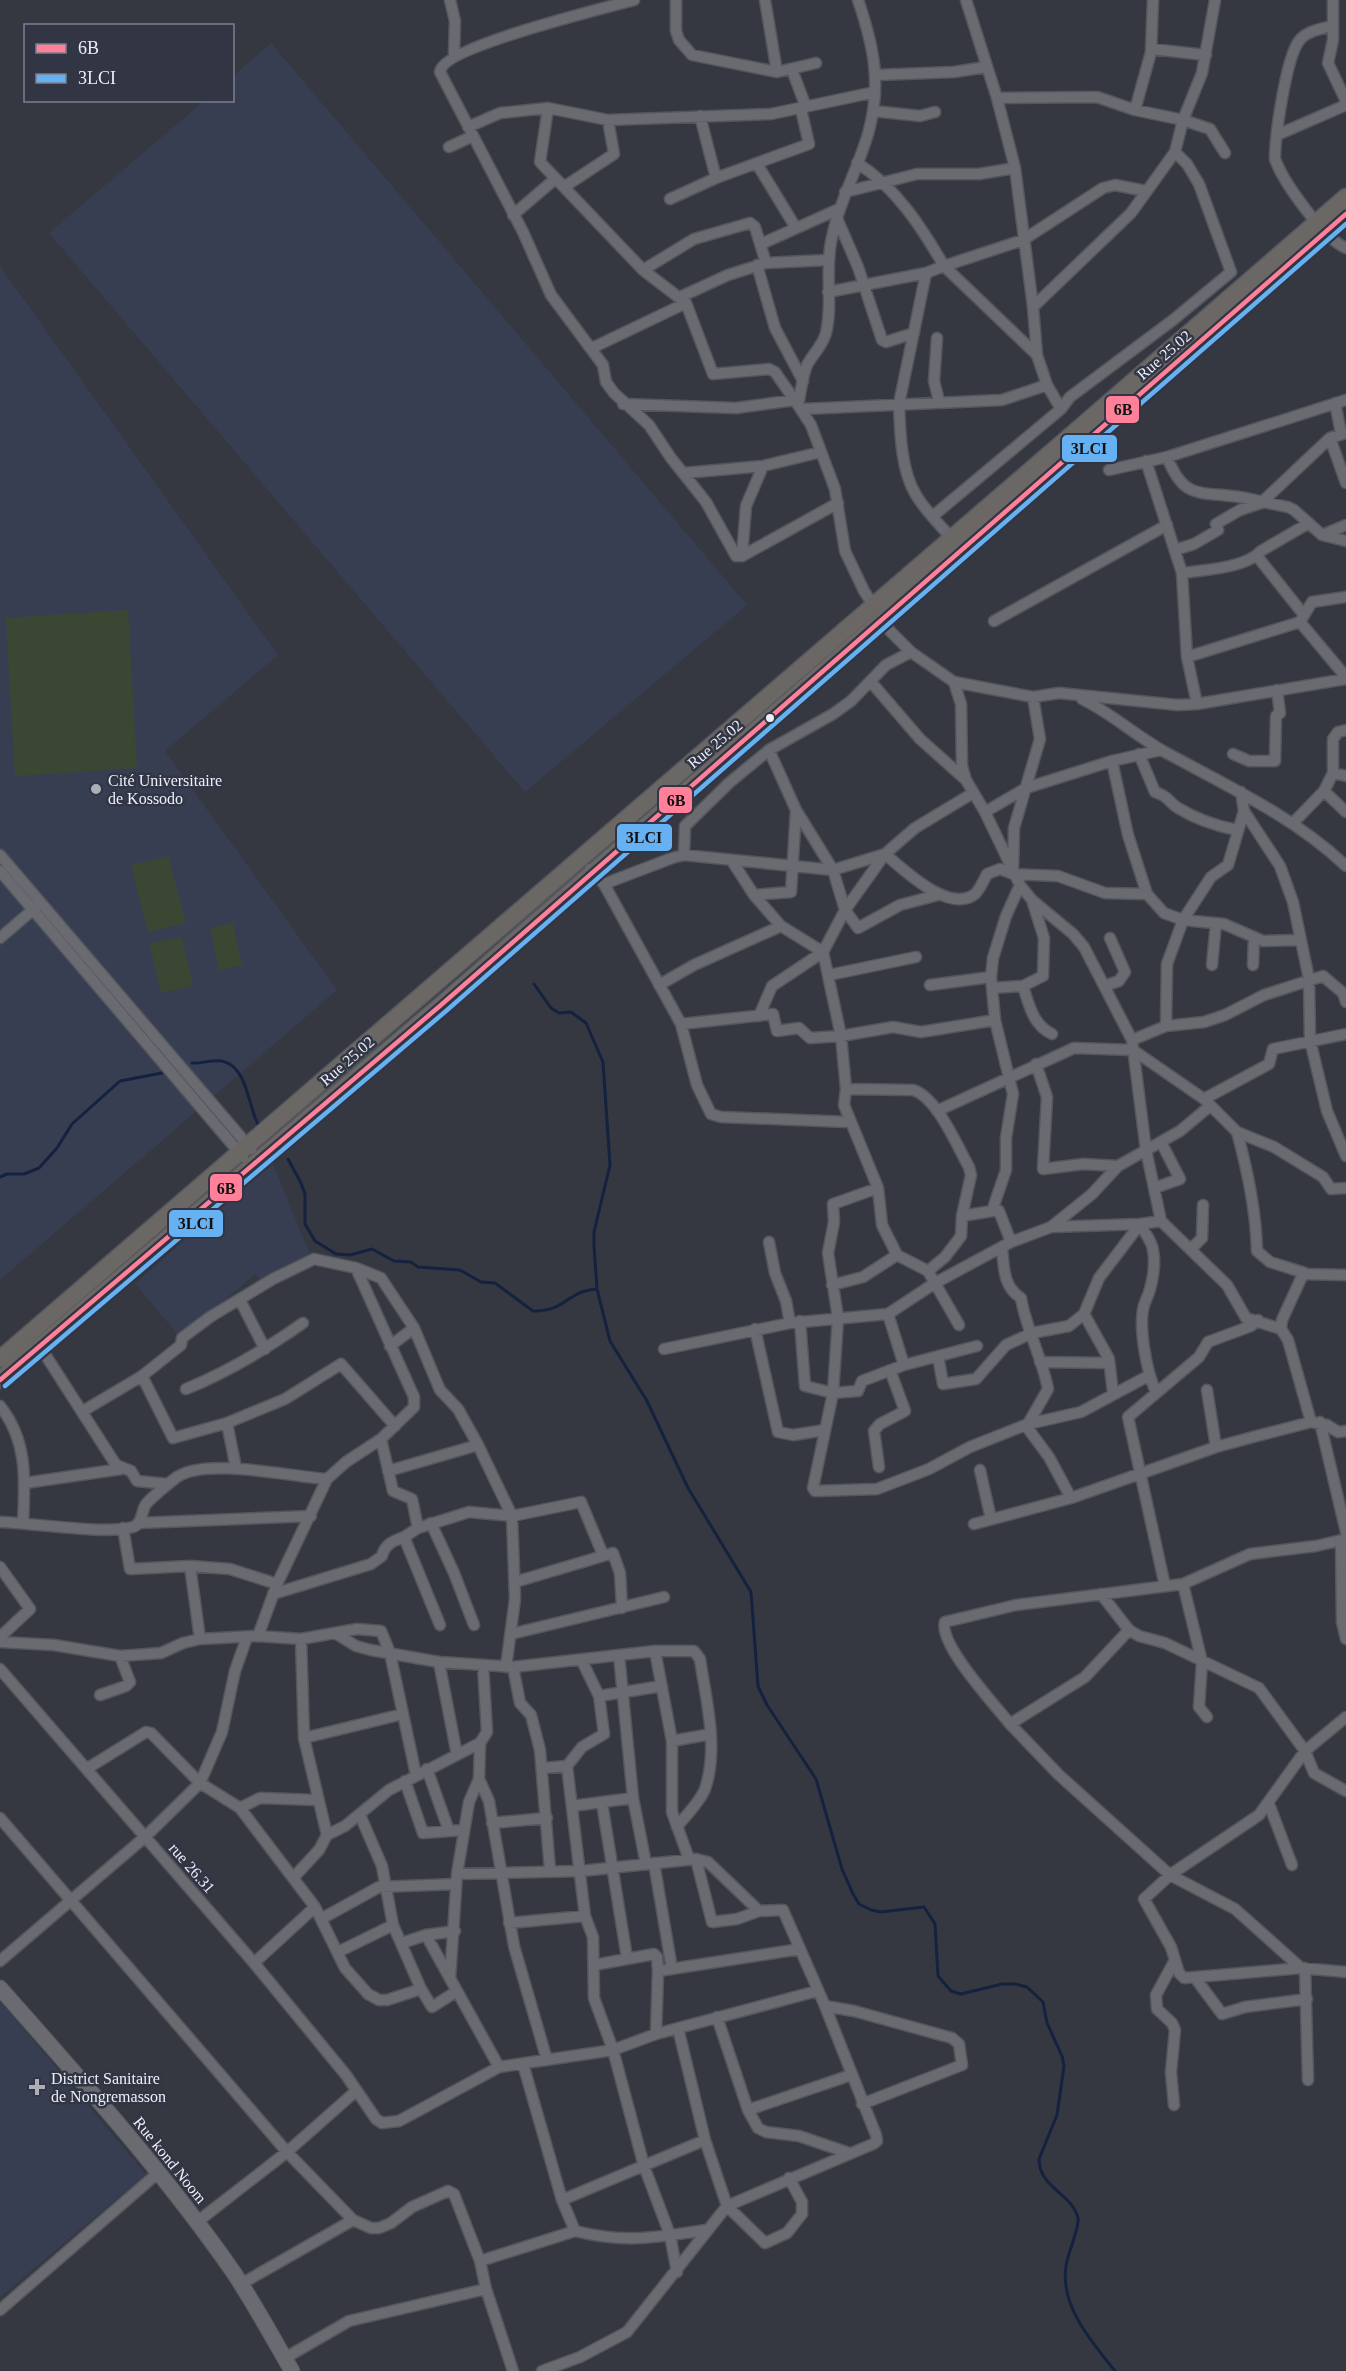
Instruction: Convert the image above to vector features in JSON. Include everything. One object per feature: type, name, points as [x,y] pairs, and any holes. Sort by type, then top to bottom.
[{"type":"main road","points":[[0,1380],[41,1348],[249,1156],[598,879],[715,765],[878,613],[1322,227],[1346,197]]},
{"type":"main road","points":[[1322,227],[1346,214]]},
{"type":"main road","name":"Rue 25.02","points":[[0,1359],[249,1156],[581,857],[763,705],[878,613]]},
{"type":"street","points":[[450,0],[455,21],[454,56]]},
{"type":"street","points":[[634,0],[513,34],[454,56],[441,66],[440,72],[551,295],[603,365],[606,383],[623,404],[649,424],[706,502],[734,553],[742,556],[838,503]]},
{"type":"street","points":[[676,0],[676,31],[679,40],[692,55],[777,72],[816,63]]},
{"type":"street","points":[[765,0],[777,72]]},
{"type":"street","points":[[799,405],[807,365],[826,334],[827,260],[838,212],[857,163],[873,111],[876,75],[873,46],[858,0]]},
{"type":"street","points":[[966,0],[997,98],[1015,168],[1037,355],[1047,385],[1061,409]]},
{"type":"street","points":[[1135,110],[1152,49],[1153,0]]},
{"type":"street","points":[[1033,308],[1131,213],[1174,152],[1183,120],[1202,73],[1215,0]]},
{"type":"street","points":[[1277,135],[1346,104],[1328,63],[1335,1]]},
{"type":"street","points":[[1332,26],[1309,32],[1297,42],[1288,69],[1275,153],[1277,164],[1322,227],[1338,245],[1346,248]]},
{"type":"street","points":[[1152,49],[1206,55]]},
{"type":"street","points":[[876,75],[954,72],[986,67]]},
{"type":"street","points":[[670,200],[716,178],[809,144],[803,108],[792,70]]},
{"type":"street","points":[[449,147],[500,112],[548,108],[608,120],[753,116],[803,108],[875,92]]},
{"type":"street","points":[[997,98],[1097,97],[1135,110],[1183,120],[1214,132],[1226,153]]},
{"type":"street","points":[[548,108],[540,162],[643,270],[683,300],[713,374],[769,369],[775,372],[799,405],[820,452],[838,503],[844,551],[878,613],[911,652],[954,682],[1033,698],[1059,693],[1161,704],[1197,704],[1346,677],[1257,556]]},
{"type":"street","points":[[873,111],[920,116],[935,112]]},
{"type":"street","points":[[700,116],[716,178]]},
{"type":"street","points":[[564,187],[614,154],[608,120]]},
{"type":"street","points":[[933,516],[1061,409],[1070,398],[1173,320],[1231,272],[1198,184],[1186,164],[1174,152]]},
{"type":"street","points":[[857,163],[886,184],[931,243],[944,266],[1037,355]]},
{"type":"street","points":[[757,164],[796,228]]},
{"type":"street","points":[[845,192],[886,184],[917,174],[979,174],[1015,168]]},
{"type":"street","points":[[513,215],[555,179]]},
{"type":"street","points":[[828,292],[926,273],[1023,240],[1103,188],[1115,185],[1146,192]]},
{"type":"street","points":[[761,244],[838,212]]},
{"type":"street","points":[[838,212],[883,342],[915,333]]},
{"type":"street","points":[[643,270],[680,246],[733,227],[752,224],[761,244],[761,264],[775,328],[803,381]]},
{"type":"street","points":[[592,348],[683,300],[761,264],[827,260]]},
{"type":"street","points":[[926,273],[899,404],[901,439],[916,496],[956,543]]},
{"type":"street","points":[[937,338],[934,381],[939,401]]},
{"type":"street","points":[[623,404],[736,408],[1002,400],[1047,385]]},
{"type":"street","points":[[1109,470],[1167,457],[1340,401],[1343,433],[1330,438],[1261,503],[1240,510],[1216,524],[1218,530],[1194,544],[1175,550]]},
{"type":"street","points":[[1330,438],[1346,483]]},
{"type":"street","points":[[684,473],[763,466],[820,452]]},
{"type":"street","points":[[1167,457],[1174,476],[1201,495],[1234,496],[1294,510],[1322,535],[1346,541]]},
{"type":"street","points":[[1146,461],[1182,573],[1186,657],[1197,704]]},
{"type":"street","points":[[742,556],[746,506],[763,466]]},
{"type":"street","points":[[1182,573],[1225,568],[1257,556],[1261,550],[1309,523]]},
{"type":"street","points":[[994,621],[1167,525]]},
{"type":"street","points":[[1322,535],[1346,525]]},
{"type":"street","points":[[1186,657],[1302,618],[1312,602],[1346,597]]},
{"type":"street","points":[[684,855],[685,826],[729,783],[769,750],[833,714],[871,682],[886,665],[911,652]]},
{"type":"street","points":[[871,682],[920,739],[966,780]]},
{"type":"street","points":[[954,682],[961,704],[962,766],[966,780],[985,812],[1020,885],[1032,900],[1073,934],[1084,947],[1132,1045],[1146,1150],[1161,1221],[1227,1286],[1246,1318],[1281,1329],[1289,1342],[1316,1422],[1344,1537],[1342,1622],[1346,1639]]},
{"type":"street","points":[[1233,754],[1249,761],[1275,761],[1276,716],[1280,713],[1277,690]]},
{"type":"street","points":[[1074,695],[1104,710],[1161,750],[1241,792],[1293,823],[1346,866]]},
{"type":"street","points":[[1013,874],[1014,828],[1040,739],[1033,698]]},
{"type":"street","points":[[1293,823],[1324,791],[1333,773],[1333,739],[1338,732],[1346,730]]},
{"type":"street","points":[[769,750],[796,810],[834,870],[845,910],[858,928],[900,905],[938,895]]},
{"type":"street","points":[[985,812],[1026,788],[1112,761],[1161,750]]},
{"type":"street","points":[[1139,754],[1155,792],[1168,796],[1175,807],[1215,826],[1237,830]]},
{"type":"street","points":[[1112,761],[1128,835],[1147,894],[1164,913],[1183,920],[1216,923],[1263,941],[1299,940]]},
{"type":"street","points":[[715,765],[729,783]]},
{"type":"street","points":[[1333,773],[1346,776]]},
{"type":"street","points":[[1324,791],[1346,812]]},
{"type":"street","points":[[1241,792],[1244,811],[1283,874],[1293,902],[1299,940],[1309,979],[1310,1040],[1327,1111],[1346,1156]]},
{"type":"street","points":[[759,1016],[772,986],[823,952],[845,910],[885,854],[915,828],[973,793]]},
{"type":"street","points":[[754,895],[791,892],[796,810]]},
{"type":"street","points":[[1166,1026],[1167,963],[1183,920],[1211,877],[1228,865],[1244,811]]},
{"type":"street","points":[[598,879],[684,855],[834,870],[885,854]]},
{"type":"street","points":[[885,854],[938,895],[951,899],[966,898],[976,893],[987,874],[1000,869],[1013,874],[1058,876],[1102,892],[1147,894]]},
{"type":"street","points":[[0,855],[37,906],[249,1156]]},
{"type":"street","points":[[581,857],[598,879],[681,1024],[697,1084],[708,1111],[714,1116],[849,1122]]},
{"type":"street","points":[[732,861],[754,895],[782,926],[823,952],[841,1036],[846,1089],[844,1105],[849,1122],[878,1188],[882,1225],[897,1255],[928,1271],[959,1324]]},
{"type":"street","points":[[0,871],[37,906]]},
{"type":"street","points":[[992,1211],[998,1200],[1006,1170],[1006,1138],[1013,1094],[995,1020],[993,958],[1006,916],[1020,885]]},
{"type":"street","points":[[930,985],[992,982],[1023,986],[1040,978],[1044,973],[1044,938],[1032,900]]},
{"type":"street","points":[[0,938],[37,906]]},
{"type":"street","points":[[1212,965],[1216,923]]},
{"type":"street","points":[[659,985],[694,965],[782,926]]},
{"type":"street","points":[[1252,965],[1254,937]]},
{"type":"street","points":[[1104,986],[1119,981],[1125,972],[1110,938]]},
{"type":"street","points":[[829,975],[916,957]]},
{"type":"street","points":[[937,1111],[1036,1064],[1078,1047],[1132,1045],[1166,1026],[1204,1022],[1225,1015],[1264,995],[1309,979],[1323,976],[1343,993],[1346,1002]]},
{"type":"street","points":[[1023,986],[1033,1016],[1042,1029],[1052,1034]]},
{"type":"street","points":[[681,1024],[773,1014],[777,1031],[799,1028],[810,1038],[841,1036],[892,1027],[921,1032],[995,1020]]},
{"type":"street","points":[[664,1349],[795,1322],[888,1314],[935,1283],[1006,1245],[1051,1227],[1092,1194],[1118,1166],[1198,1119],[1207,1103],[1269,1065],[1273,1049],[1346,1034]]},
{"type":"street","points":[[1132,1045],[1207,1103],[1237,1132],[1274,1147],[1323,1177],[1331,1189],[1346,1188]]},
{"type":"street","points":[[1036,1064],[1047,1097],[1043,1169],[1083,1164],[1118,1166]]},
{"type":"street","points":[[846,1089],[913,1090],[928,1098],[971,1170],[962,1216],[961,1236],[945,1257],[928,1271]]},
{"type":"street","points":[[1237,1132],[1257,1217],[1257,1251],[1270,1262],[1305,1273],[1346,1275]]},
{"type":"street","points":[[1154,1188],[1180,1179],[1161,1142]]},
{"type":"street","points":[[878,1188],[833,1204],[834,1222],[828,1253],[838,1318],[833,1393],[813,1488],[817,1492],[877,1488],[929,1469],[970,1447],[1027,1425],[1081,1412],[1113,1393],[1149,1376]]},
{"type":"street","points":[[1191,1249],[1202,1238],[1203,1205]]},
{"type":"street","points":[[962,1216],[999,1211],[1006,1245],[1006,1280],[1012,1292],[1021,1298],[1024,1318],[1032,1333],[1048,1389],[1027,1425]]},
{"type":"street","points":[[1051,1227],[1140,1224],[1161,1221]]},
{"type":"street","points":[[938,1356],[943,1384],[976,1379],[1006,1345],[1032,1333],[1069,1326],[1084,1314],[1099,1278],[1140,1224]]},
{"type":"street","points":[[1140,1224],[1154,1249],[1151,1294],[1146,1300],[1143,1343],[1149,1376],[1156,1392]]},
{"type":"street","points":[[770,1242],[775,1273],[795,1322],[805,1386],[833,1393],[858,1391],[862,1381],[890,1370],[977,1346]]},
{"type":"street","points":[[832,1285],[863,1276],[897,1255]]},
{"type":"street","points":[[83,1411],[142,1376],[181,1345],[182,1338],[189,1332],[273,1279],[314,1259],[356,1268],[381,1278],[414,1328],[440,1390],[458,1409],[478,1444],[512,1516],[515,1582],[509,1667],[520,1703],[531,1714],[543,1768],[550,1870]]},
{"type":"street","points":[[0,1961],[145,1838],[200,1783],[222,1732],[235,1671],[327,1479],[346,1462],[381,1439],[414,1407],[414,1397],[356,1268]]},
{"type":"street","points":[[1281,1329],[1282,1320],[1305,1273]]},
{"type":"street","points":[[240,1300],[265,1349]]},
{"type":"street","points":[[888,1314],[904,1365]]},
{"type":"street","points":[[1084,1314],[1109,1363],[1113,1393]]},
{"type":"street","points":[[1165,1586],[1128,1417],[1199,1357],[1208,1342],[1251,1326],[1258,1320]]},
{"type":"street","points":[[186,1389],[220,1375],[265,1349],[303,1323]]},
{"type":"street","points":[[390,1346],[414,1328]]},
{"type":"street","points":[[755,1329],[778,1432],[793,1435],[825,1430]]},
{"type":"street","points":[[41,1348],[122,1469]]},
{"type":"street","points":[[1040,1362],[1109,1363]]},
{"type":"street","points":[[142,1376],[173,1438],[227,1423],[285,1399],[342,1364],[395,1426]]},
{"type":"street","points":[[879,1467],[874,1431],[880,1424],[905,1411],[890,1370]]},
{"type":"street","points":[[1207,1390],[1216,1446]]},
{"type":"street","points":[[0,1406],[13,1422],[25,1463],[24,1523]]},
{"type":"street","points":[[974,1524],[1071,1498],[1216,1446],[1316,1422],[1338,1432],[1346,1431]]},
{"type":"street","points":[[227,1423],[236,1468]]},
{"type":"street","points":[[1027,1425],[1049,1457],[1071,1498]]},
{"type":"street","points":[[381,1439],[393,1492],[412,1499],[418,1528]]},
{"type":"street","points":[[388,1471],[478,1444]]},
{"type":"street","points":[[138,1523],[146,1505],[168,1484],[183,1474],[236,1468],[327,1479]]},
{"type":"street","points":[[25,1483],[122,1469],[130,1471],[137,1481],[168,1484]]},
{"type":"street","points":[[980,1470],[991,1520]]},
{"type":"street","points":[[123,1528],[130,1569],[190,1566],[238,1571],[275,1589],[371,1564],[382,1556],[383,1550],[392,1541],[431,1523],[469,1512],[512,1516],[581,1502],[603,1555]]},
{"type":"street","points":[[0,1522],[123,1528],[138,1523],[311,1516]]},
{"type":"street","points":[[431,1523],[474,1625]]},
{"type":"street","points":[[404,1537],[440,1625]]},
{"type":"street","points":[[1308,2080],[1307,1999],[1303,1968],[1235,1909],[1170,1875],[1059,1775],[1010,1724],[957,1657],[944,1629],[945,1622],[1016,1605],[1183,1584],[1250,1554],[1344,1537]]},
{"type":"street","points":[[515,1582],[614,1553],[620,1573],[622,1608]]},
{"type":"street","points":[[190,1566],[200,1639]]},
{"type":"street","points":[[0,1567],[30,1609],[0,1637]]},
{"type":"street","points":[[1183,1584],[1202,1662],[1199,1707],[1207,1716]]},
{"type":"street","points":[[1101,1594],[1129,1630],[1259,1688],[1305,1751],[1316,1775],[1346,1791]]},
{"type":"street","points":[[511,1634],[664,1597]]},
{"type":"street","points":[[0,1642],[38,1643],[120,1656],[161,1653],[183,1642],[200,1639],[252,1636],[301,1640],[363,1628],[381,1631],[390,1653],[416,1775]]},
{"type":"street","points":[[1010,1724],[1085,1677],[1129,1630]]},
{"type":"street","points":[[335,1633],[362,1648],[439,1662],[509,1667],[690,1649],[698,1654],[711,1734],[705,1790],[677,1827]]},
{"type":"street","points":[[301,1640],[304,1738],[317,1800],[327,1834]]},
{"type":"street","points":[[542,2371],[580,2357],[627,2332],[677,2272],[706,2230],[727,2206],[877,2141],[825,2006],[783,1910],[759,1911],[737,1919],[712,1922],[693,1859],[677,1827],[671,1806],[672,1741],[655,1651]]},
{"type":"street","points":[[619,1655],[633,1798],[650,1863],[672,1969]]},
{"type":"street","points":[[100,1695],[126,1686],[130,1682],[120,1656]]},
{"type":"street","points":[[582,1661],[599,1696],[604,1734],[582,1747],[567,1766],[585,1916],[593,1937],[594,1998],[613,2050],[644,2166],[670,2235],[677,2272]]},
{"type":"street","points":[[439,1662],[457,1755]]},
{"type":"street","points":[[294,1878],[319,1850],[327,1834],[360,1815],[405,1780],[480,1743],[487,1732],[483,1665]]},
{"type":"street","name":"rue 26.31","points":[[1,1671],[88,1768],[145,1838],[254,1963],[346,2075],[376,2119],[389,2124],[399,2121],[499,2067]]},
{"type":"street","points":[[599,1696],[662,1686]]},
{"type":"street","points":[[304,1738],[403,1714]]},
{"type":"street","points":[[1346,1717],[1305,1751],[1259,1815],[1170,1875],[1144,1899],[1184,1978],[1261,1969],[1303,1968],[1346,1972]]},
{"type":"street","points":[[88,1768],[149,1732],[200,1783],[240,1808],[315,1907],[345,1968],[368,1994],[379,2000],[421,1989]]},
{"type":"street","points":[[672,1741],[711,1734]]},
{"type":"street","points":[[450,1978],[455,1931],[456,1879],[469,1802],[479,1779],[480,1743]]},
{"type":"street","points":[[543,1768],[567,1766]]},
{"type":"street","points":[[428,1769],[449,1831]]},
{"type":"street","points":[[479,1779],[489,1801],[509,1923],[547,2060]]},
{"type":"street","points":[[405,1780],[423,1833],[464,1830]]},
{"type":"street","points":[[240,1808],[260,1798],[317,1800]]},
{"type":"street","points":[[572,1806],[633,1798]]},
{"type":"street","points":[[602,1803],[627,1958]]},
{"type":"street","points":[[1269,1804],[1292,1864]]},
{"type":"street","points":[[360,1815],[387,1886],[393,1925],[421,1989],[432,2007],[457,1991]]},
{"type":"street","points":[[0,1818],[287,2152],[353,2220],[371,2228],[379,2228],[391,2223],[412,2207],[451,2191],[480,2261],[486,2289],[513,2371]]},
{"type":"street","points":[[492,1823],[546,1818]]},
{"type":"street","points":[[321,1919],[369,1891],[387,1886],[500,1873],[581,1871],[693,1859],[708,1862],[759,1911]]},
{"type":"street","points":[[254,1963],[315,1907]]},
{"type":"street","points":[[509,1923],[585,1916]]},
{"type":"street","points":[[338,1952],[393,1925]]},
{"type":"street","points":[[402,1943],[426,1935],[455,1931]]},
{"type":"street","points":[[426,1935],[499,2067],[613,2050],[656,2034],[817,1991]]},
{"type":"street","points":[[658,1971],[800,1949]]},
{"type":"street","points":[[594,1965],[654,1954],[657,1957],[656,2034]]},
{"type":"street","points":[[1174,2105],[1171,2072],[1174,2030],[1172,2023],[1157,2009],[1156,1995],[1175,1960]]},
{"type":"street","points":[[1197,1978],[1222,2014],[1245,2007],[1307,1999]]},
{"type":"street","name":"Rue kond Noom","points":[[0,1988],[159,2172],[241,2284],[289,2364]]},
{"type":"street","points":[[825,2006],[854,2011],[952,2038],[959,2044],[962,2065],[862,2104]]},
{"type":"street","points":[[717,2017],[753,2122],[766,2132],[799,2136],[849,2153]]},
{"type":"street","points":[[678,2028],[705,2140],[727,2206],[765,2243],[787,2233],[802,2214],[802,2202],[789,2178]]},
{"type":"street","points":[[522,2064],[562,2200],[575,2231]]},
{"type":"street","points":[[748,2110],[851,2075]]},
{"type":"street","points":[[197,2222],[287,2152],[356,2091]]},
{"type":"street","points":[[562,2200],[705,2140]]},
{"type":"street","points":[[0,2310],[159,2172]]},
{"type":"street","points":[[241,2284],[353,2220]]},
{"type":"street","points":[[480,2261],[575,2231],[621,2239],[646,2240],[706,2230]]},
{"type":"street","points":[[289,2364],[349,2321],[486,2289]]},
{"type":"shaded area","points":[[271,43],[747,605],[525,792],[49,233],[203,102],[234,102],[234,75]]},
{"type":"shaded area","name":"Cité Universitaire de Kossodo","points":[[0,266],[278,655],[165,751],[337,990],[0,1280]]},
{"type":"shaded area","points":[[272,1162],[312,1259],[261,1280],[255,1274],[181,1338],[135,1284]]},
{"type":"shaded area","name":"District Sanitaire de Nongremasson","points":[[0,2001],[146,2174],[0,2297]]},
{"type":"green space","points":[[128,610],[137,768],[15,776],[6,618]]},
{"type":"green space","points":[[168,856],[186,923],[148,932],[131,865]]},
{"type":"green space","points":[[233,923],[242,965],[219,970],[210,928]]},
{"type":"green space","points":[[182,937],[193,986],[161,993],[150,944]]},
{"type":"waterway","points":[[534,984],[551,1008],[559,1013],[571,1012],[586,1023],[603,1062],[610,1165],[594,1232],[594,1246],[597,1289],[610,1341],[647,1401],[688,1488],[751,1592],[758,1686],[767,1705],[816,1779],[842,1869],[853,1894],[859,1904],[881,1912],[924,1907],[935,1924],[938,1976],[951,1991],[961,1994],[1002,1984],[1015,1984],[1027,1987],[1043,2002],[1047,2023],[1062,2056],[1064,2066],[1057,2115],[1039,2159],[1040,2169],[1050,2184],[1075,2209],[1078,2221],[1067,2261],[1065,2277],[1067,2292],[1078,2320],[1115,2371]]},
{"type":"waterway","points":[[192,1063],[221,1061],[233,1066],[243,1082],[260,1128]]},
{"type":"waterway","points":[[0,1177],[7,1174],[24,1174],[39,1168],[57,1148],[72,1124],[120,1081],[167,1072]]},
{"type":"waterway","points":[[288,1159],[305,1194],[305,1224],[315,1241],[336,1254],[350,1255],[372,1249],[394,1261],[411,1262],[418,1267],[460,1270],[481,1282],[495,1283],[533,1311],[553,1308],[579,1293],[597,1289]]},
{"type":"transit line","name":"6B","points":[[0,1380],[441,1005],[1346,214]]},
{"type":"transit line","name":"3LCI","points":[[5,1386],[446,1011],[1346,224]]},
{"type":"place","name":"Cité Universitaire de Kossodo","points":[[96,789]]},
{"type":"place","name":"District Sanitaire de Nongremasson","points":[[37,2087]]}]
